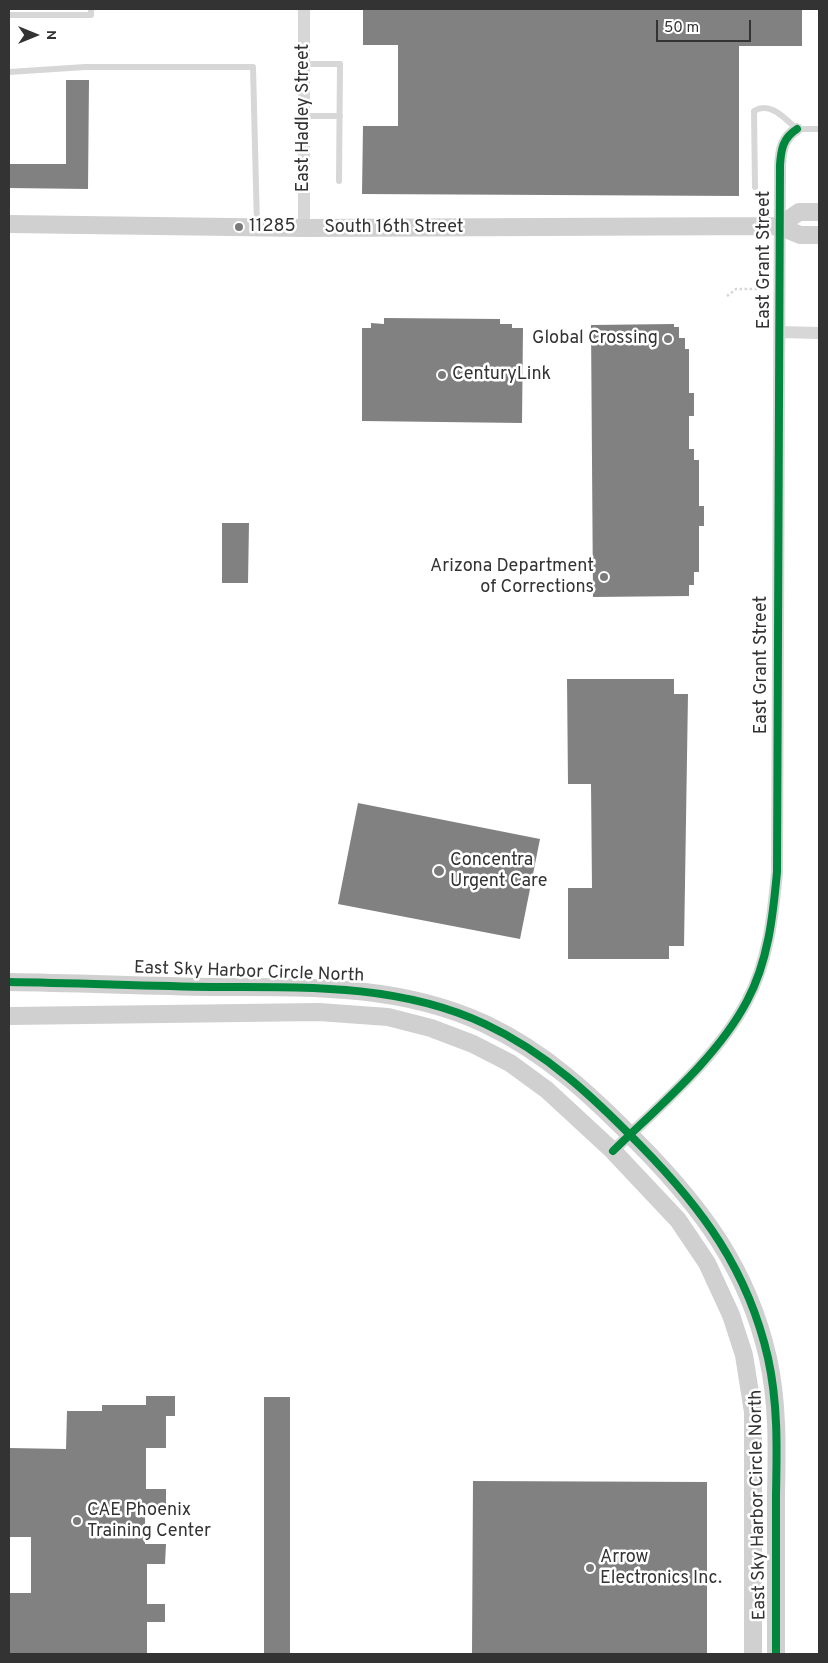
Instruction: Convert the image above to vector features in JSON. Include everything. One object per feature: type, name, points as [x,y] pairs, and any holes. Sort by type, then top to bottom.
[{"type":"street","name":"East Hadley Street","points":[[304,9],[304,228]]},
{"type":"street","name":"East Grant Street","points":[[613,1151],[715,1048],[735,1021],[748,1000],[760,968],[770,930],[777,872],[780,152],[786,136],[797,129]]},
{"type":"street","points":[[779,226],[799,212],[819,212]]},
{"type":"street","name":"South 16th Street","points":[[9,224],[304,228],[779,226],[800,235],[819,235]]},
{"type":"street","points":[[780,332],[819,333]]},
{"type":"street","name":"East Sky Harbor Circle North","points":[[9,982],[328,989],[405,997],[451,1010],[484,1023],[528,1048],[573,1080],[630,1135],[697,1207],[722,1243],[743,1284],[763,1339],[775,1402],[776,1654]]},
{"type":"street","name":"East Sky Harbor Circle North","points":[[9,1016],[320,1012],[388,1017],[451,1035],[510,1064],[547,1090],[613,1151],[662,1201],[690,1235],[716,1280],[731,1315],[744,1355],[751,1392],[754,1440],[753,1654]]},
{"type":"street","points":[[690,1235],[706,1245],[730,1275],[743,1284]]},
{"type":"lane","points":[[9,15],[91,14],[91,9]]},
{"type":"lane","points":[[304,64],[340,64],[340,181]]},
{"type":"lane","points":[[9,72],[85,67],[253,67],[257,227]]},
{"type":"lane","points":[[755,187],[754,111],[759,108],[774,109],[797,129],[819,129]]},
{"type":"lane","points":[[304,116],[340,116]]},
{"type":"path","points":[[726,296],[736,289],[763,289]]},
{"type":"building","points":[[363,9],[802,9],[802,46],[739,46],[739,196],[362,194],[363,126],[398,126],[398,45],[363,45]]},
{"type":"building","points":[[66,80],[89,80],[88,189],[9,188],[9,164],[66,164]]},
{"type":"building","name":"CenturyLink","points":[[384,318],[500,319],[500,324],[512,324],[512,328],[523,328],[522,423],[362,421],[362,328],[371,328],[371,323],[384,324]]},
{"type":"building","points":[[674,324],[674,327],[679,327],[679,338],[685,338],[685,349],[689,349],[689,393],[694,393],[694,416],[689,416],[689,449],[694,449],[694,460],[699,460],[699,506],[704,506],[704,526],[699,526],[699,572],[694,572],[694,585],[689,585],[689,596],[593,597],[591,325]]},
{"type":"building","points":[[222,523],[249,523],[248,583],[222,583]]},
{"type":"building","points":[[567,679],[674,679],[674,694],[688,694],[684,946],[669,946],[669,959],[568,959],[568,888],[592,888],[591,784],[568,784]]},
{"type":"building","name":"Concentra Urgent Care","points":[[358,803],[540,839],[520,939],[338,904]]},
{"type":"building","name":"CAE Phoenix Training Center","points":[[146,1396],[175,1396],[175,1416],[166,1416],[166,1448],[146,1448],[146,1489],[166,1489],[166,1505],[145,1505],[145,1544],[166,1544],[165,1564],[147,1564],[147,1604],[165,1604],[165,1622],[147,1622],[147,1654],[9,1654],[9,1593],[31,1593],[31,1537],[9,1537],[9,1448],[66,1449],[67,1411],[102,1411],[102,1405],[146,1405]]},
{"type":"building","points":[[264,1397],[290,1397],[290,1654],[264,1654]]},
{"type":"building","name":"Arrow Electronics Inc.","points":[[473,1481],[707,1482],[707,1654],[472,1654]]},
{"type":"cycle path","points":[[613,1151],[668,1099],[704,1062],[720,1042],[735,1022],[747,1001],[765,955],[774,905],[777,872],[780,165],[784,144],[792,132],[797,129]]},
{"type":"cycle path","points":[[9,982],[187,987],[317,988],[352,990],[420,1001],[453,1011],[508,1036],[549,1062],[587,1093],[662,1169],[702,1217],[720,1242],[735,1269],[748,1296],[759,1326],[768,1358],[774,1392],[776,1426],[776,1654]]},
{"type":"place","name":"11285","points":[[239,227]]},
{"type":"place","name":"Global Crossing","points":[[668,339]]},
{"type":"place","name":"CenturyLink","points":[[442,375]]},
{"type":"place","name":"Arizona Department of Corrections","points":[[604,577]]},
{"type":"place","name":"Concentra Urgent Care","points":[[439,871]]},
{"type":"place","name":"CAE Phoenix Training Center","points":[[77,1521]]},
{"type":"place","name":"Arrow Electronics Inc.","points":[[590,1568]]}]
